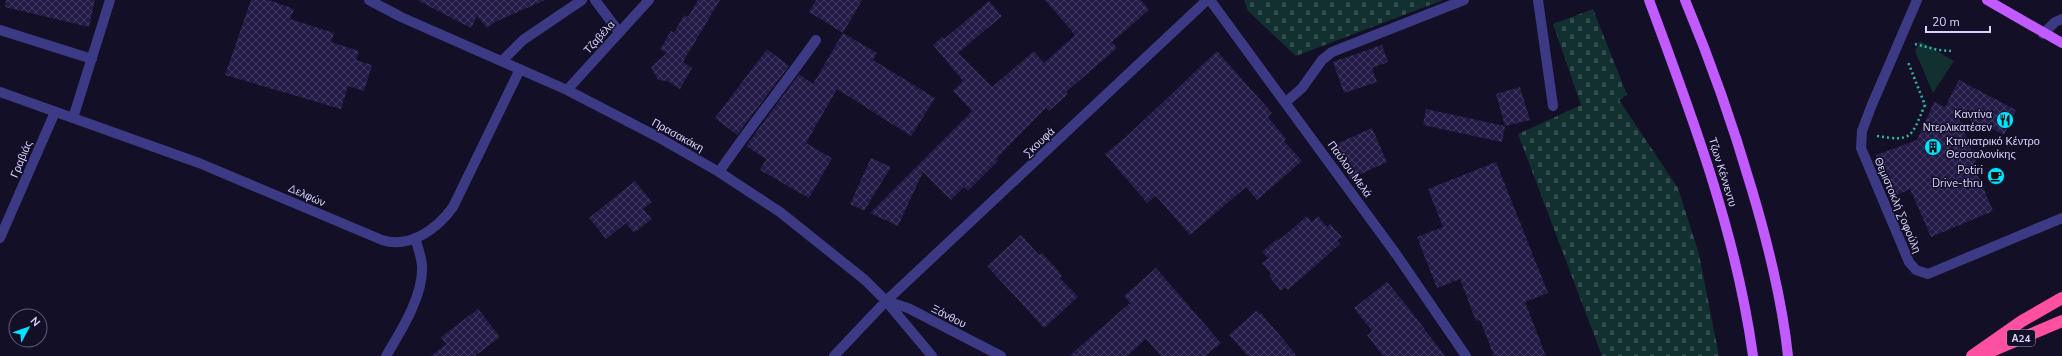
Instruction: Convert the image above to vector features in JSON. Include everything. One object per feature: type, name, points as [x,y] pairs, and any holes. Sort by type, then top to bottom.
[{"type":"highway","points":[[1972,356],[2016,325],[2062,298]]},
{"type":"highway","name":"Α24","points":[[1980,356],[2062,321]]},
{"type":"main road","name":"Τζων Κέννεντυ","points":[[1649,0],[1693,118],[1717,190],[1748,314],[1753,356]]},
{"type":"main road","name":"Τζων Κέννεντυ","points":[[1685,0],[1720,91],[1754,198],[1777,282],[1788,356]]},
{"type":"main road","points":[[1987,0],[2043,34],[2062,43]]},
{"type":"street","points":[[73,118],[110,0]]},
{"type":"street","name":"Πρασακάκη","points":[[369,0],[401,17],[567,90],[656,136],[719,172],[780,212],[865,280],[886,301],[932,356]]},
{"type":"street","points":[[502,61],[523,40],[582,0]]},
{"type":"street","points":[[595,0],[619,32]]},
{"type":"street","name":"Τζαβέλα","points":[[567,90],[649,0]]},
{"type":"street","name":"Σκουφά","points":[[834,356],[886,301],[1207,0]]},
{"type":"street","name":"Παύλου Μελά","points":[[1210,0],[1396,254],[1466,356]]},
{"type":"street","points":[[1286,102],[1302,88],[1322,60],[1332,52],[1464,0]]},
{"type":"street","points":[[1538,0],[1553,106]]},
{"type":"street","name":"Θεμιστοκλή Σοφούλη","points":[[1917,0],[1871,107],[1862,131],[1861,148],[1909,262],[1916,270],[1921,273],[1928,274],[2062,218]]},
{"type":"street","points":[[2043,34],[2055,22],[2062,19]]},
{"type":"street","points":[[0,30],[92,59]]},
{"type":"street","points":[[719,172],[750,127],[787,81],[816,40]]},
{"type":"street","name":"Δελφών","points":[[0,92],[199,163],[387,241],[399,242],[415,238],[439,223],[453,207],[520,69]]},
{"type":"street","name":"Γραβιάς","points":[[0,238],[54,112]]},
{"type":"street","points":[[386,356],[407,318],[421,280],[422,265],[415,238]]},
{"type":"street","name":"Ξάνθου","points":[[886,301],[908,308],[1001,356]]},
{"type":"path","points":[[1909,45],[1916,44],[1938,50],[1951,51]]},
{"type":"path","points":[[1862,131],[1897,139],[1909,137],[1914,132],[1925,105],[1906,56]]},
{"type":"green space","points":[[1244,0],[1443,0],[1296,56],[1248,11]]},
{"type":"green space","points":[[1593,9],[1627,95],[1619,100],[1678,188],[1699,254],[1719,356],[1602,356],[1518,134],[1581,105],[1553,24]]},
{"type":"green space","points":[[1920,41],[1954,61],[1933,93],[1915,51]]},
{"type":"building","points":[[6,0],[95,0],[89,27],[5,7]]},
{"type":"building","points":[[251,0],[269,0],[294,9],[290,19],[334,33],[331,42],[359,51],[356,60],[372,65],[364,91],[348,86],[341,109],[225,75]]},
{"type":"building","points":[[417,0],[545,0],[495,22],[487,28],[477,16],[471,28]]},
{"type":"building","points":[[698,0],[720,0],[683,62],[692,68],[680,89],[667,81],[658,80],[651,67],[667,53],[660,49],[671,31],[674,33],[684,15],[688,17]]},
{"type":"building","points":[[816,0],[862,0],[843,33],[809,12]]},
{"type":"building","points":[[1045,0],[1141,0],[1149,10],[1112,42],[1117,48],[1066,92],[1068,94],[1049,111],[1046,108],[996,159],[998,161],[968,191],[964,187],[951,200],[923,172],[898,226],[870,213],[972,111],[953,91],[963,81],[933,45],[942,37],[944,39],[989,1],[1002,16],[958,53],[992,87],[1034,51],[1044,63],[1075,35]]},
{"type":"building","points":[[843,33],[877,53],[873,60],[935,98],[911,136],[837,89],[806,143],[832,158],[809,198],[760,170],[766,159],[746,146],[799,74],[813,84]]},
{"type":"building","points":[[1382,45],[1388,62],[1372,68],[1377,82],[1344,93],[1333,62]]},
{"type":"building","points":[[767,49],[789,66],[737,135],[715,118]]},
{"type":"building","points":[[1217,51],[1272,113],[1268,117],[1286,139],[1284,141],[1302,161],[1257,200],[1246,187],[1190,235],[1156,196],[1147,203],[1105,154],[1127,136]]},
{"type":"building","points":[[1959,80],[2016,110],[2004,135],[1991,128],[1990,131],[1957,113],[1976,162],[1973,163],[1993,211],[1931,237],[1910,189],[1892,197],[1876,155],[1917,140],[1934,102],[1945,107]]},
{"type":"building","points":[[1520,87],[1530,120],[1505,126],[1496,94]]},
{"type":"building","points":[[1426,109],[1505,126],[1502,142],[1423,125]]},
{"type":"building","points":[[1372,128],[1387,162],[1350,179],[1334,145]]},
{"type":"building","points":[[871,158],[891,167],[864,211],[850,204]]},
{"type":"building","points":[[1496,162],[1548,293],[1525,302],[1546,356],[1494,356],[1480,320],[1476,321],[1460,279],[1437,288],[1417,237],[1443,227],[1428,189]]},
{"type":"building","points":[[635,181],[652,202],[643,209],[652,219],[634,233],[626,223],[606,239],[589,218]]},
{"type":"building","points":[[1307,216],[1312,222],[1318,216],[1327,227],[1330,224],[1342,237],[1337,241],[1340,244],[1288,290],[1285,287],[1281,291],[1269,276],[1271,274],[1262,263],[1268,258],[1262,252],[1277,239],[1278,241]]},
{"type":"building","points":[[1021,235],[1039,255],[1042,253],[1056,268],[1062,276],[1060,278],[1078,297],[1044,328],[987,266]]},
{"type":"building","points":[[1156,268],[1221,343],[1205,356],[1161,356],[1146,339],[1127,356],[1069,356],[1130,303],[1124,296]]},
{"type":"building","points":[[1387,282],[1445,356],[1383,356],[1367,335],[1372,331],[1354,308]]},
{"type":"building","points":[[478,309],[500,337],[475,356],[431,356],[446,344],[441,337]]},
{"type":"building","points":[[1256,311],[1259,314],[1261,313],[1297,356],[1248,356],[1229,335]]},
{"type":"place","name":"Καντίνα Ντερλικατέσεν","points":[[2005,120]]},
{"type":"place","name":"Κτηνιατρικό Κέντρο Θεσσαλονίκης","points":[[1933,147]]},
{"type":"place","name":"Potiri Drive-thru","points":[[1996,176]]}]
